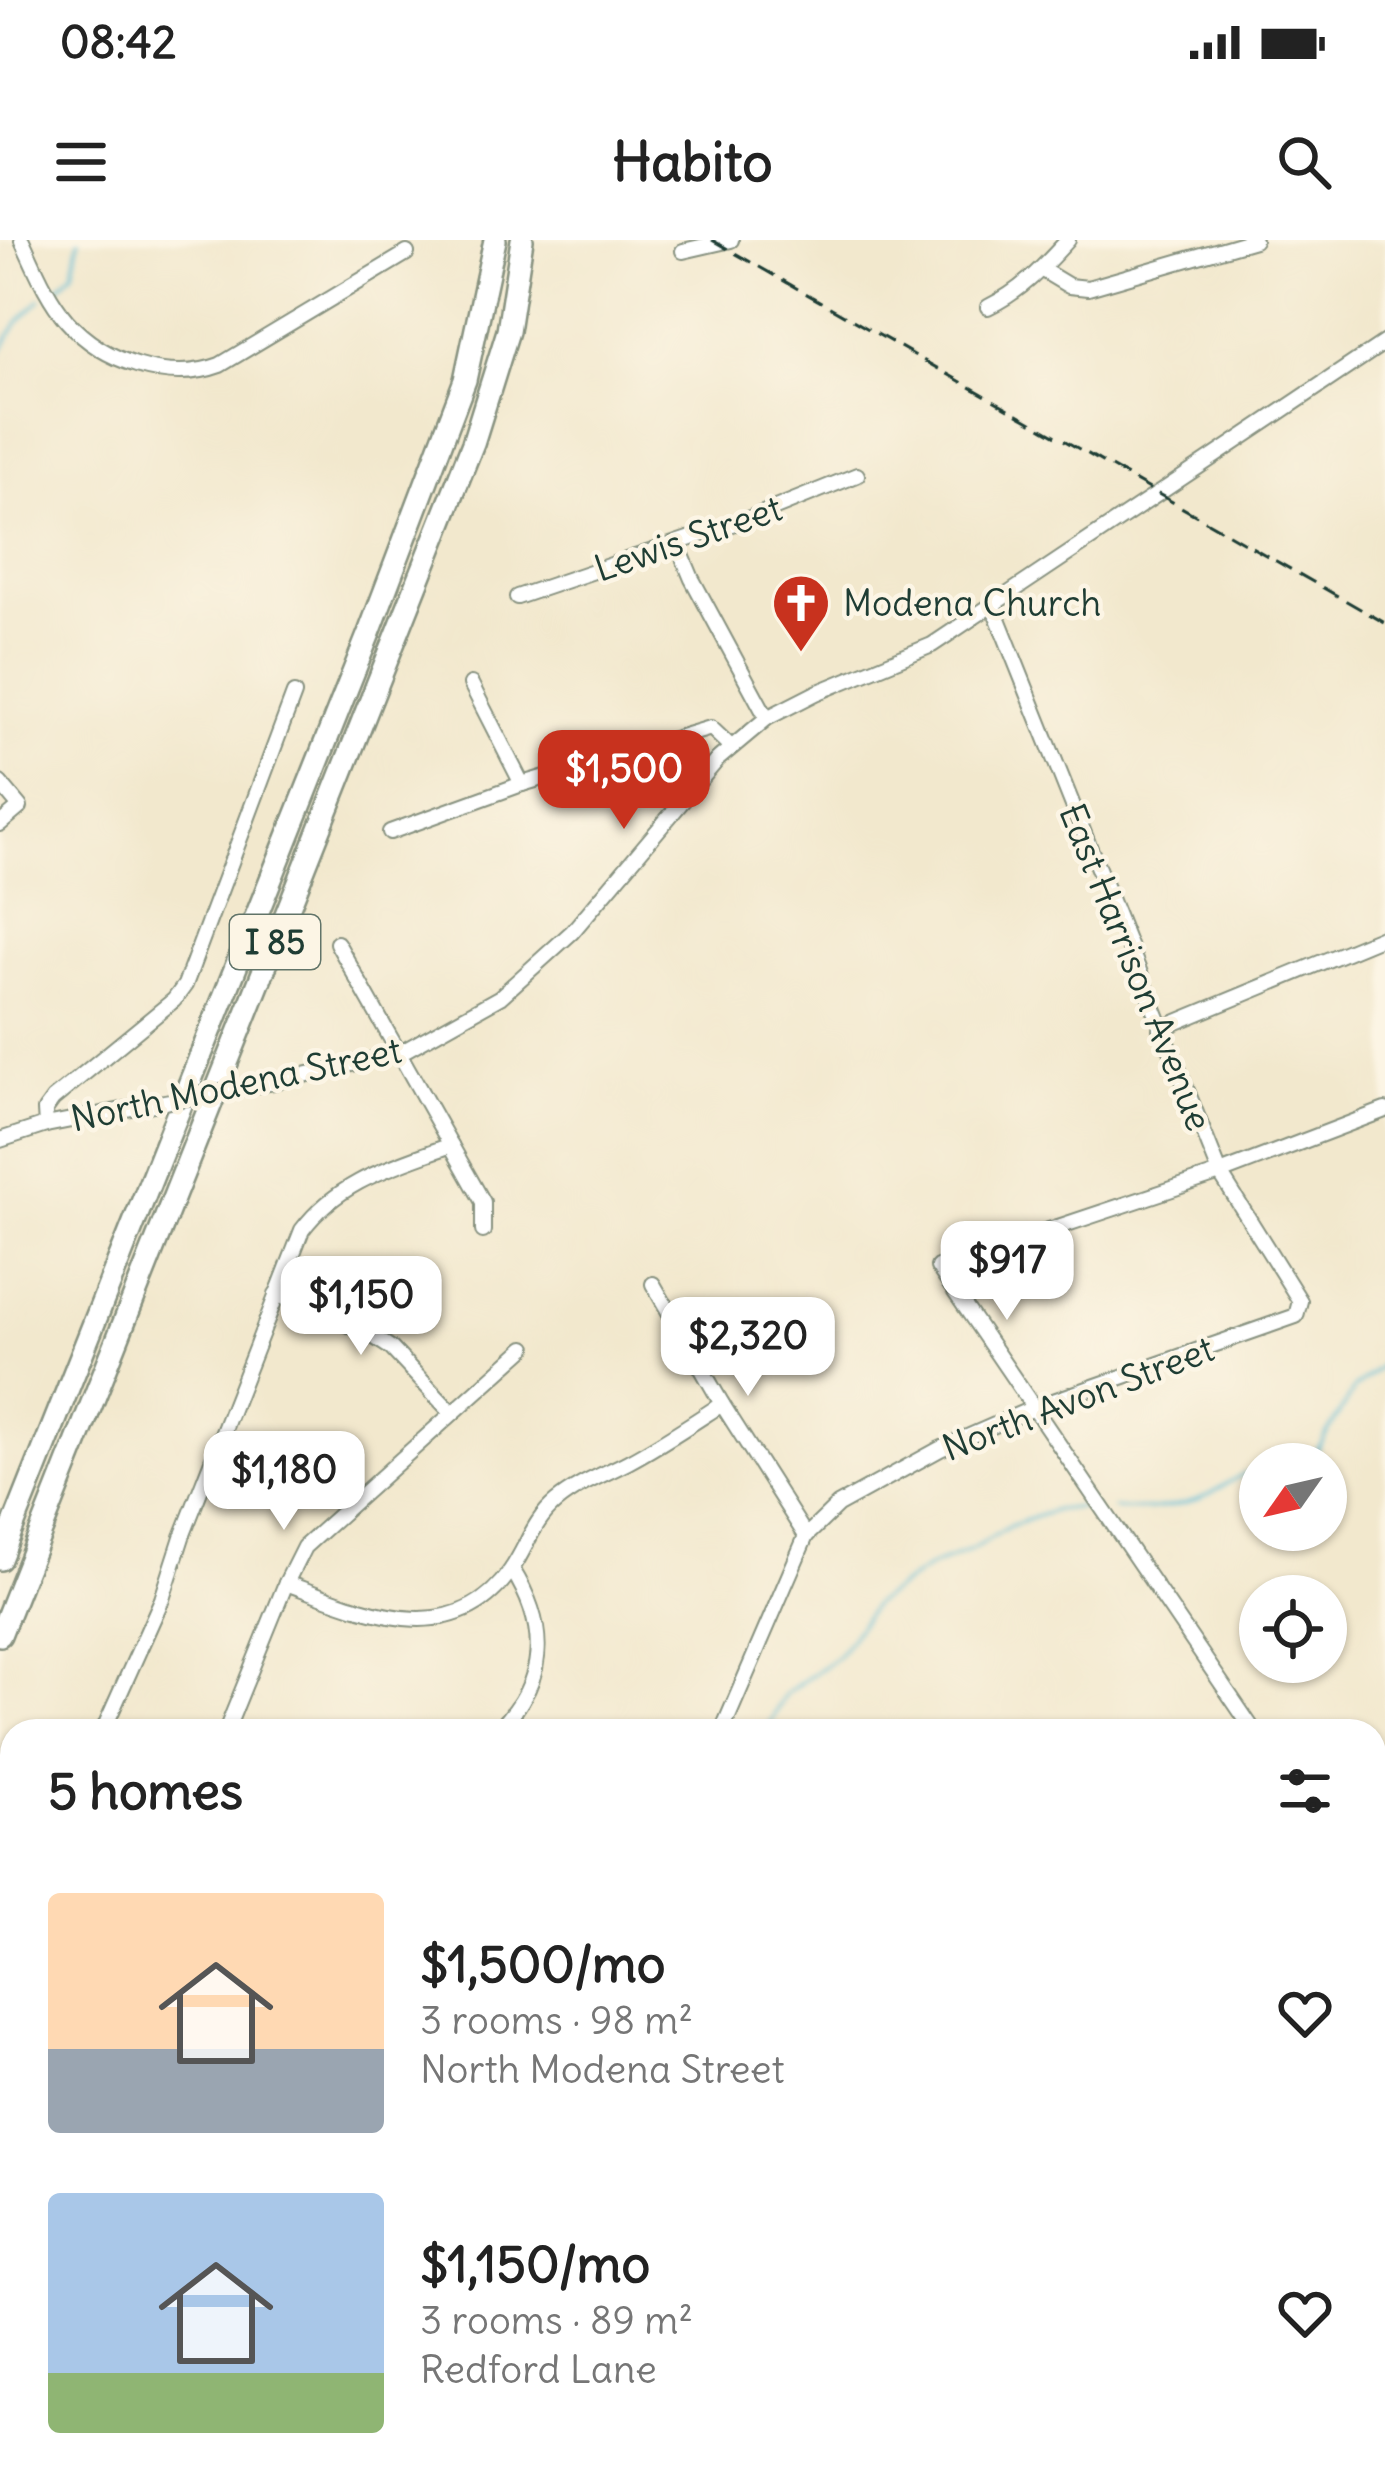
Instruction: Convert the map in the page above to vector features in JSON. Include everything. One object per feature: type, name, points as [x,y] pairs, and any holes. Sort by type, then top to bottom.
[{"type":"highway","name":"I 85","points":[[0,1559],[465,380],[489,280],[492,240]]},
{"type":"highway","name":"I 85","points":[[0,1635],[473,443],[508,332],[522,240]]},
{"type":"street","points":[[22,240],[51,299],[69,323],[89,341],[124,359],[167,372],[198,373],[220,365],[407,254]]},
{"type":"street","points":[[683,251],[731,240]]},
{"type":"street","points":[[988,308],[1044,271],[1068,240]]},
{"type":"street","points":[[1044,271],[1069,286],[1088,288],[1254,240]]},
{"type":"street","name":"North Modena Street","points":[[0,1140],[46,1125],[400,1053],[500,997],[541,963],[731,747],[767,718],[816,692],[905,659],[1382,350]]},
{"type":"street","name":"Lewis Street","points":[[518,597],[857,475]]},
{"type":"street","points":[[677,543],[767,718]]},
{"type":"street","name":"East Harrison Avenue","points":[[992,606],[1220,1173],[1300,1301],[1297,1316]]},
{"type":"street","points":[[471,684],[522,784]]},
{"type":"street","points":[[46,1125],[45,1110],[53,1100],[174,1000],[185,985],[294,694]]},
{"type":"street","points":[[390,832],[522,784],[711,728],[731,747]]},
{"type":"street","points":[[0,782],[20,807],[0,824]]},
{"type":"street","points":[[1160,1029],[1385,936]]},
{"type":"street","points":[[338,943],[483,1202],[483,1232]]},
{"type":"street","points":[[1246,1719],[938,1267],[1220,1173],[1385,1111]]},
{"type":"street","points":[[108,1719],[162,1599],[302,1230],[340,1190],[451,1145]]},
{"type":"street","points":[[653,1284],[722,1405],[806,1536]]},
{"type":"street","points":[[276,1294],[392,1348],[452,1412]]},
{"type":"street","name":"North Avon Street","points":[[727,1719],[806,1536],[853,1494],[1036,1407],[1297,1316]]},
{"type":"street","points":[[231,1719],[304,1547],[525,1348]]},
{"type":"street","points":[[286,1582],[383,1616],[425,1620],[458,1613],[486,1597],[512,1569],[534,1526],[553,1504],[722,1405]]},
{"type":"street","points":[[509,1719],[527,1694],[537,1660],[538,1634],[533,1606],[512,1569]]},
{"type":"waterway","points":[[56,290],[73,272],[79,240]]},
{"type":"waterway","points":[[0,353],[18,322],[41,299]]},
{"type":"waterway","points":[[1321,1443],[1355,1388],[1385,1362]]},
{"type":"waterway","points":[[1114,1508],[1169,1507],[1207,1495],[1239,1477]]},
{"type":"waterway","points":[[772,1719],[785,1694],[838,1656],[874,1604],[929,1567],[973,1549],[1010,1526],[1055,1510],[1092,1506]]},
{"type":"railway","points":[[712,240],[1385,623]]},
{"type":"place","name":"Modena Church","points":[[801,654]]}]
